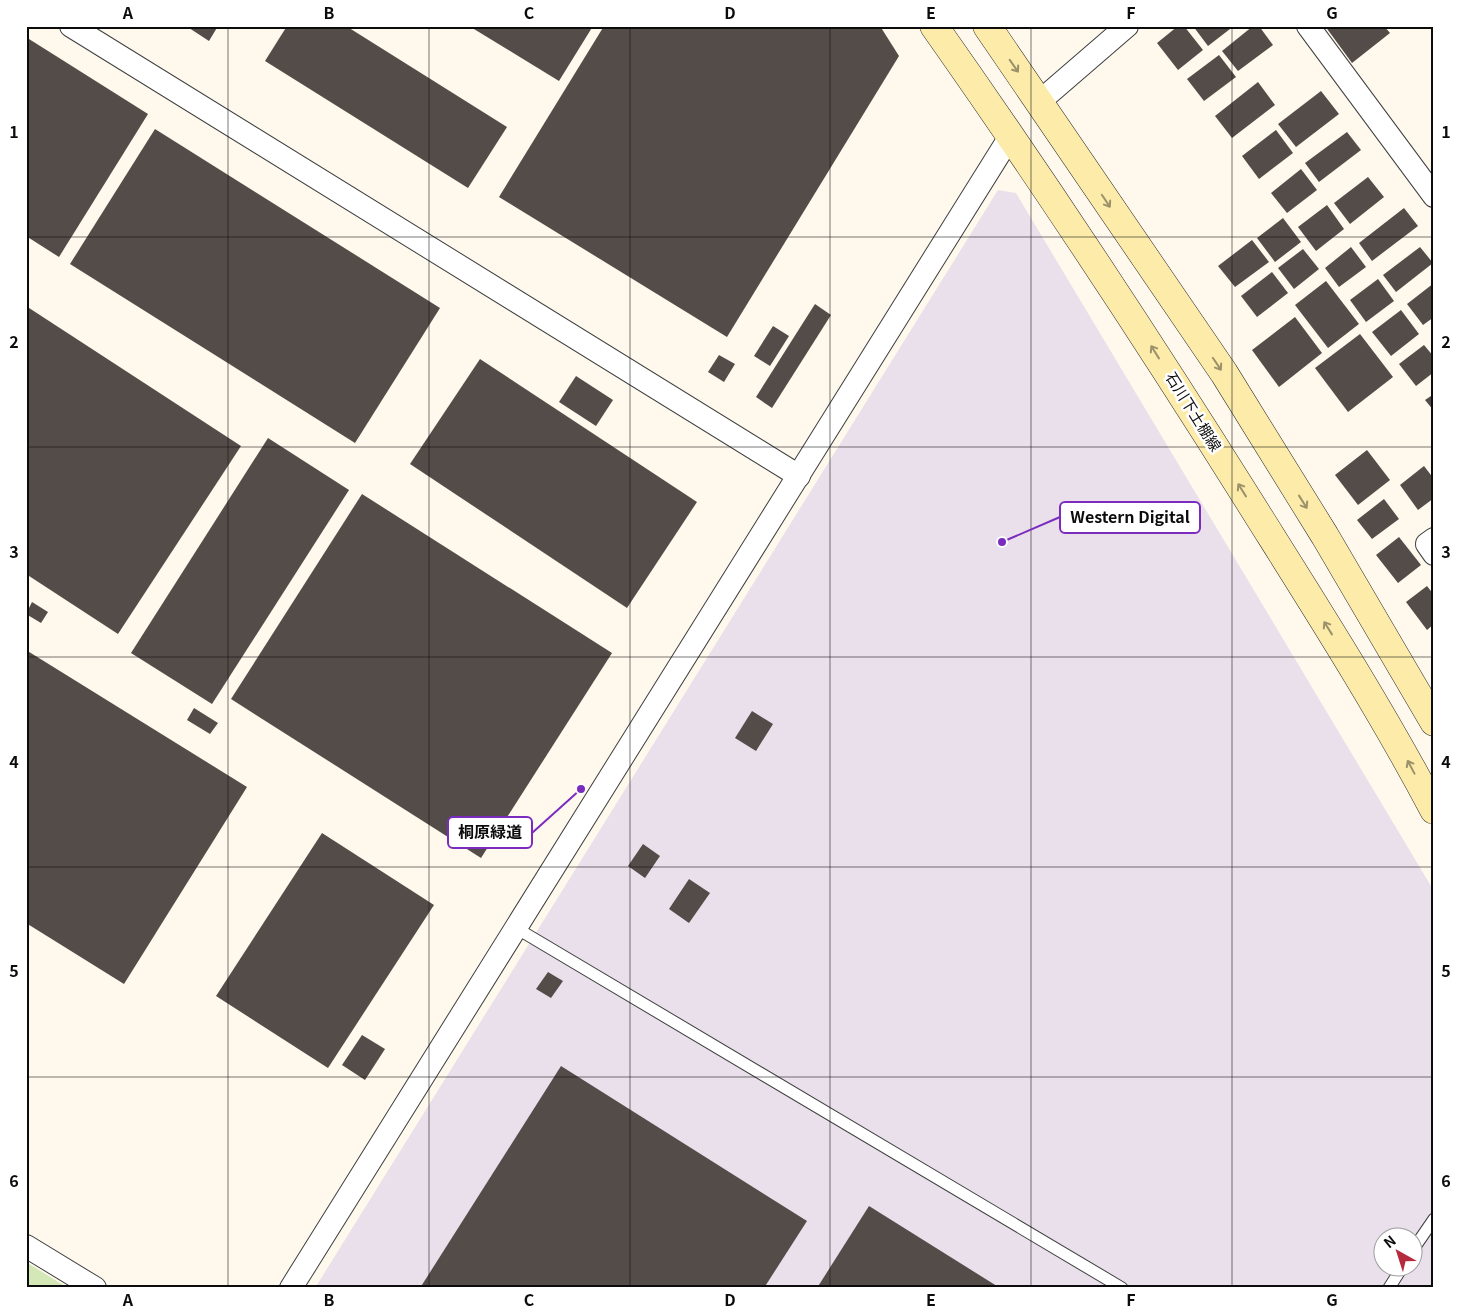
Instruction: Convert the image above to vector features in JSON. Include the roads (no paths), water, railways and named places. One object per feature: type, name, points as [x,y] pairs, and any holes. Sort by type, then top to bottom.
[{"type":"street","points":[[71,26],[798,476]]},
{"type":"street","name":"石川下土棚線","points":[[934,26],[1136,321],[1394,736],[1434,810]]},
{"type":"street","points":[[987,26],[1224,372],[1330,545],[1434,722]]},
{"type":"street","points":[[1039,102],[1127,26]]},
{"type":"street","points":[[1308,26],[1434,196]]},
{"type":"street","points":[[291,1288],[1011,136]]},
{"type":"street","points":[[1434,539],[1427,544],[1434,554]]},
{"type":"street","points":[[26,1246],[95,1288]]},
{"type":"lane","points":[[516,928],[1122,1288]]},
{"type":"lane","points":[[1422,1237],[1434,1219]]},
{"type":"lane","points":[[1389,1288],[1397,1276]]},
{"type":"place","name":"Western Digital","points":[[1002,542]]},
{"type":"place","name":"桐原緑道","points":[[581,789]]}]
